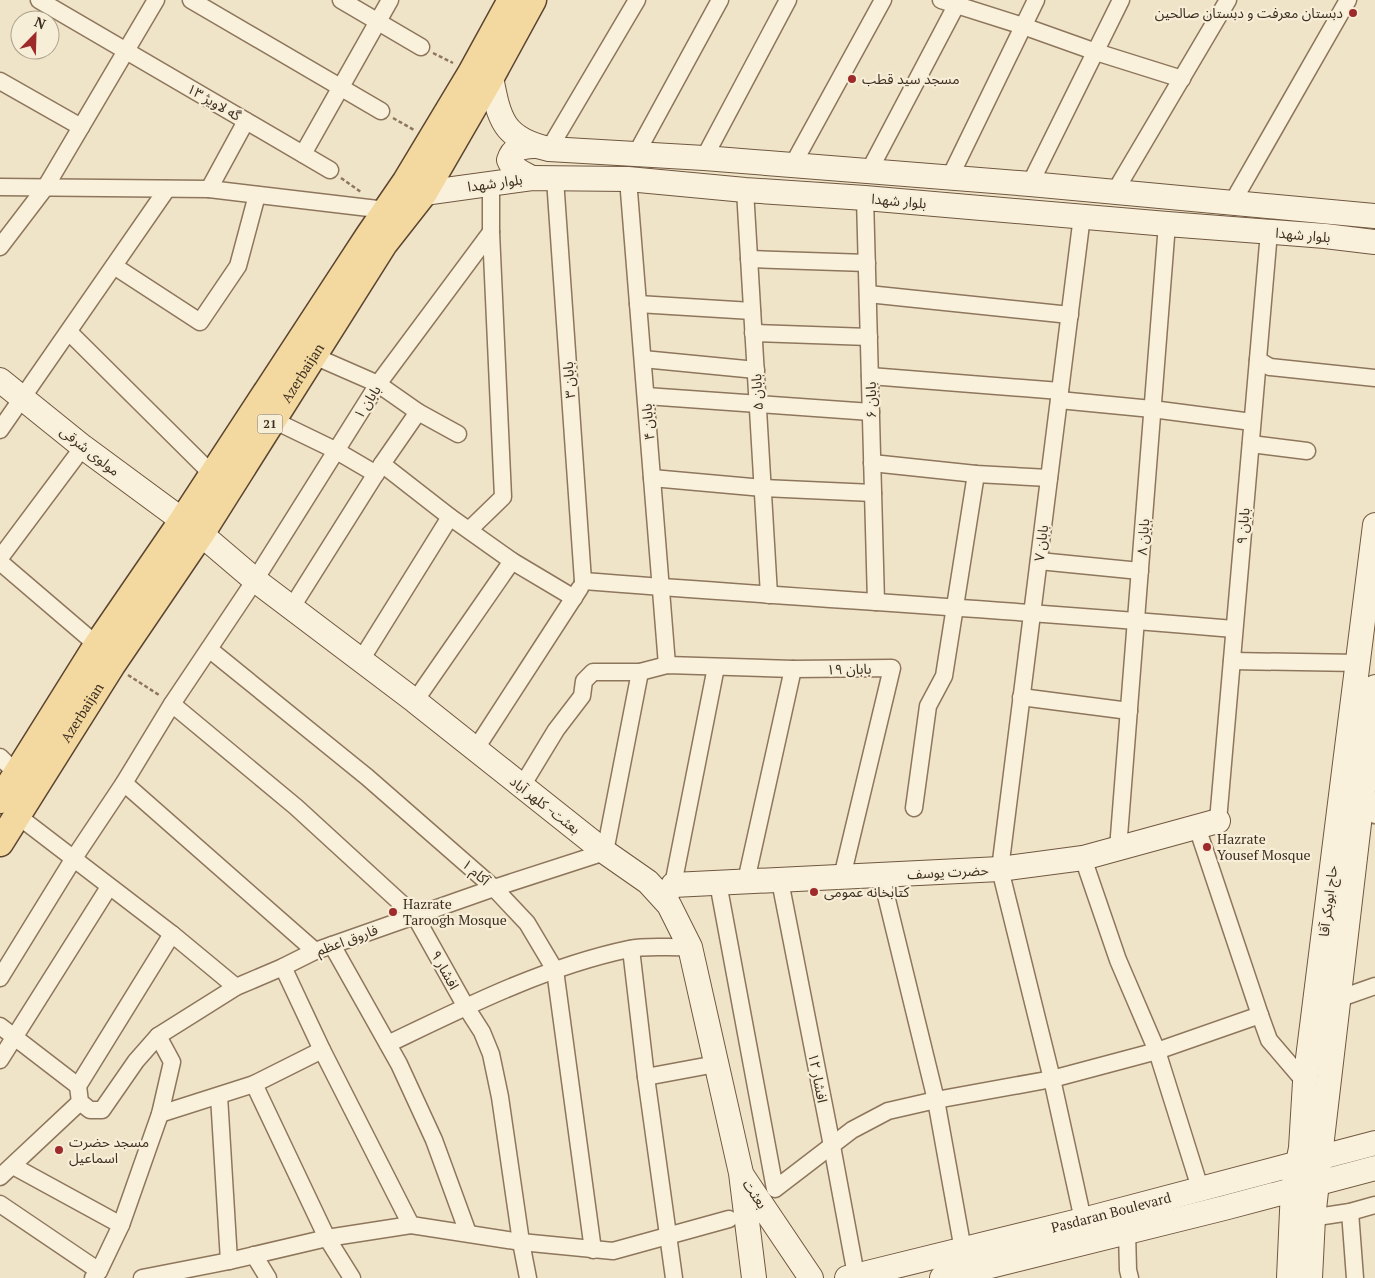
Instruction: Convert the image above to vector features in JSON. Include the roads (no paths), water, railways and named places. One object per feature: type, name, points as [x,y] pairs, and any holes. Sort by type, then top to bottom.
[{"type":"main road","name":"Azerbaijan","points":[[192,528],[213,475],[415,187],[481,75],[511,0]]},
{"type":"main road","name":"Azerbaijan","points":[[9,808],[104,655],[192,528],[273,420],[314,356],[377,240],[386,210],[415,187],[431,140],[481,75],[533,0]]},
{"type":"main road","name":"بلوار شهدا","points":[[481,75],[496,102],[504,125],[514,134],[542,147],[1030,184],[1375,216]]},
{"type":"main road","points":[[542,147],[520,147],[513,151],[509,160],[516,170],[543,179]]},
{"type":"main road","name":"بلوار شهدا","points":[[415,187],[491,184],[543,179],[628,179],[1326,236],[1375,242]]},
{"type":"main road","name":"مولوی شرقی","points":[[0,380],[83,447],[192,528]]},
{"type":"main road","name":"حاج ابوبکر آقا","points":[[1289,1278],[1302,1219],[1317,1183],[1310,1159],[1301,1148],[1304,1082],[1375,525]]},
{"type":"main road","name":"بعثت- کلهر آباد","points":[[192,528],[255,580],[415,701],[605,852],[648,882],[671,895],[690,947],[741,1173]]},
{"type":"main road","name":"Azerbaijan","points":[[0,843],[9,808],[9,766],[104,655]]},
{"type":"main road","name":"حاج ابوبکر آقا","points":[[1310,1278],[1302,1219],[1293,1189],[1310,1159],[1338,999],[1375,687]]},
{"type":"main road","name":"حضرت یوسف","points":[[671,895],[718,883],[1000,869],[1084,858],[1207,824]]},
{"type":"main road","name":"Pasdaran Boulevard","points":[[851,1277],[1083,1220],[1375,1143]]},
{"type":"main road","name":"Pasdaran Boulevard","points":[[942,1278],[1375,1168]]},
{"type":"main road","name":"بعثت","points":[[741,1173],[754,1278]]},
{"type":"main road","name":"بعثت","points":[[741,1173],[811,1278]]},
{"type":"street","name":"گه لاویژ ۱۳","points":[[39,0],[330,170]]},
{"type":"street","points":[[0,247],[45,188],[156,0]]},
{"type":"street","points":[[192,0],[381,111]]},
{"type":"street","points":[[341,0],[421,47]]},
{"type":"street","points":[[304,154],[390,0]]},
{"type":"street","points":[[542,147],[638,0]]},
{"type":"street","points":[[636,154],[720,0]]},
{"type":"street","points":[[704,158],[788,0]]},
{"type":"street","points":[[792,166],[883,0]]},
{"type":"street","points":[[941,0],[958,3],[1096,52],[1182,79]]},
{"type":"street","points":[[949,179],[1036,0]]},
{"type":"street","points":[[1030,184],[1121,0]]},
{"type":"street","points":[[1114,193],[1228,0]]},
{"type":"street","points":[[1232,203],[1348,0]]},
{"type":"street","points":[[869,171],[958,3]]},
{"type":"street","points":[[0,81],[81,127]]},
{"type":"street","points":[[209,189],[246,121]]},
{"type":"street","name":"بابان ۳","points":[[543,179],[583,581]]},
{"type":"street","name":"بابان ۴","points":[[628,179],[667,665]]},
{"type":"street","points":[[470,530],[503,497],[491,232],[491,184]]},
{"type":"street","points":[[0,187],[209,189],[386,210]]},
{"type":"street","points":[[0,430],[167,189]]},
{"type":"street","name":"بابان ۵","points":[[745,190],[769,594]]},
{"type":"street","points":[[114,266],[200,322],[238,266],[257,195]]},
{"type":"street","name":"بابان ۶","points":[[866,198],[876,602]]},
{"type":"street","name":"بابان ۷","points":[[1000,869],[1082,216]]},
{"type":"street","name":"بابان ۸","points":[[1118,849],[1167,224]]},
{"type":"street","name":"بابان ۱","points":[[0,978],[172,704],[255,580],[378,384],[491,232]]},
{"type":"street","name":"بابان ۹","points":[[1207,824],[1232,661],[1269,232]]},
{"type":"street","points":[[749,260],[867,263]]},
{"type":"street","points":[[868,294],[1070,315]]},
{"type":"street","points":[[638,304],[752,311]]},
{"type":"street","points":[[69,332],[213,475]]},
{"type":"street","points":[[753,334],[869,337]]},
{"type":"street","points":[[314,356],[378,384],[418,412],[458,434]]},
{"type":"street","points":[[642,358],[756,370]]},
{"type":"street","points":[[1258,360],[1270,367],[1375,378]]},
{"type":"street","points":[[870,376],[1059,396],[1252,422]]},
{"type":"street","points":[[646,396],[871,412]]},
{"type":"street","points":[[292,607],[379,469],[418,412]]},
{"type":"street","points":[[273,420],[379,469],[470,530],[512,561],[574,598]]},
{"type":"street","points":[[1251,444],[1307,451]]},
{"type":"street","points":[[0,558],[83,447]]},
{"type":"street","points":[[872,464],[976,474],[1049,478]]},
{"type":"street","points":[[914,808],[928,706],[944,676],[976,474]]},
{"type":"street","points":[[652,478],[762,488],[873,493]]},
{"type":"street","points":[[361,660],[450,517]]},
{"type":"street","points":[[415,701],[512,561]]},
{"type":"street","points":[[1039,561],[1140,571]]},
{"type":"street","points":[[0,562],[104,655]]},
{"type":"street","points":[[475,750],[574,598],[583,581],[1032,612],[1234,629]]},
{"type":"street","name":"آکام ۱","points":[[209,649],[367,777],[494,888],[527,923],[555,970],[593,1250]]},
{"type":"street","points":[[1232,661],[1358,663]]},
{"type":"street","name":"بابان ۱۹","points":[[522,786],[556,730],[582,696],[584,681],[593,672],[640,672],[667,665],[793,669],[892,668],[842,877]]},
{"type":"street","points":[[671,895],[716,667]]},
{"type":"street","points":[[746,881],[793,669]]},
{"type":"street","points":[[605,852],[640,672]]},
{"type":"street","points":[[1021,697],[1129,711]]},
{"type":"street","name":"افشار ۹","points":[[172,704],[296,807],[414,916],[482,1032],[491,1054],[500,1097],[528,1278]]},
{"type":"street","points":[[124,782],[315,951]]},
{"type":"street","points":[[1364,786],[1375,815]]},
{"type":"street","points":[[9,808],[172,934],[236,987]]},
{"type":"street","points":[[1207,824],[1260,1016],[1269,1040],[1304,1082]]},
{"type":"street","name":"فاروق اعظم","points":[[79,1094],[90,1110],[102,1110],[136,1060],[158,1036],[236,987],[315,951],[494,888],[605,852]]},
{"type":"street","points":[[1084,858],[1118,960],[1157,1051],[1200,1188]]},
{"type":"street","points":[[1000,869],[1052,1079],[1083,1220]]},
{"type":"street","points":[[881,875],[936,1100],[963,1250]]},
{"type":"street","name":"افشار ۱۲","points":[[780,881],[832,1146],[851,1277]]},
{"type":"street","points":[[718,883],[775,1189],[852,1130],[888,1111],[936,1100],[1052,1079],[1157,1051],[1260,1016]]},
{"type":"street","points":[[0,1060],[109,887]]},
{"type":"street","points":[[0,1177],[13,1166],[79,1094],[172,934]]},
{"type":"street","points":[[332,945],[388,1044],[434,1140],[468,1233]]},
{"type":"street","points":[[388,1044],[466,1007],[555,970],[631,949],[690,947]]},
{"type":"street","points":[[631,949],[646,1077],[674,1278]]},
{"type":"street","points":[[283,967],[322,1050],[411,1225]]},
{"type":"street","points":[[1338,999],[1375,986]]},
{"type":"street","points":[[0,1026],[15,1036],[79,1094]]},
{"type":"street","points":[[0,1204],[96,1274],[121,1225],[160,1114],[172,1062],[158,1036]]},
{"type":"street","points":[[160,1114],[254,1084],[322,1050]]},
{"type":"street","points":[[646,1077],[716,1064]]},
{"type":"street","points":[[254,1084],[327,1238],[352,1278]]},
{"type":"street","points":[[220,1096],[229,1261]]},
{"type":"street","points":[[13,1166],[121,1225]]},
{"type":"street","points":[[1302,1219],[1350,1212],[1375,1206]]},
{"type":"street","points":[[1350,1212],[1354,1278]]},
{"type":"street","points":[[142,1278],[229,1261],[327,1238],[411,1225],[521,1242],[593,1250],[613,1250],[729,1219]]},
{"type":"street","points":[[1128,1232],[1128,1270],[1130,1278]]},
{"type":"street","points":[[254,1255],[268,1278]]},
{"type":"place","name":"دبستان معرفت و دبستان صالحین","points":[[1353,13]]},
{"type":"place","name":"مسجد سید قطب","points":[[852,79]]},
{"type":"place","name":"Hazrate Yousef Mosque","points":[[1207,847]]},
{"type":"place","name":"کتابخانه عمومی","points":[[814,892]]},
{"type":"place","name":"Hazrate Taroogh Mosque","points":[[393,912]]},
{"type":"place","name":"مسجد حضرت اسماعیل","points":[[59,1150]]}]
